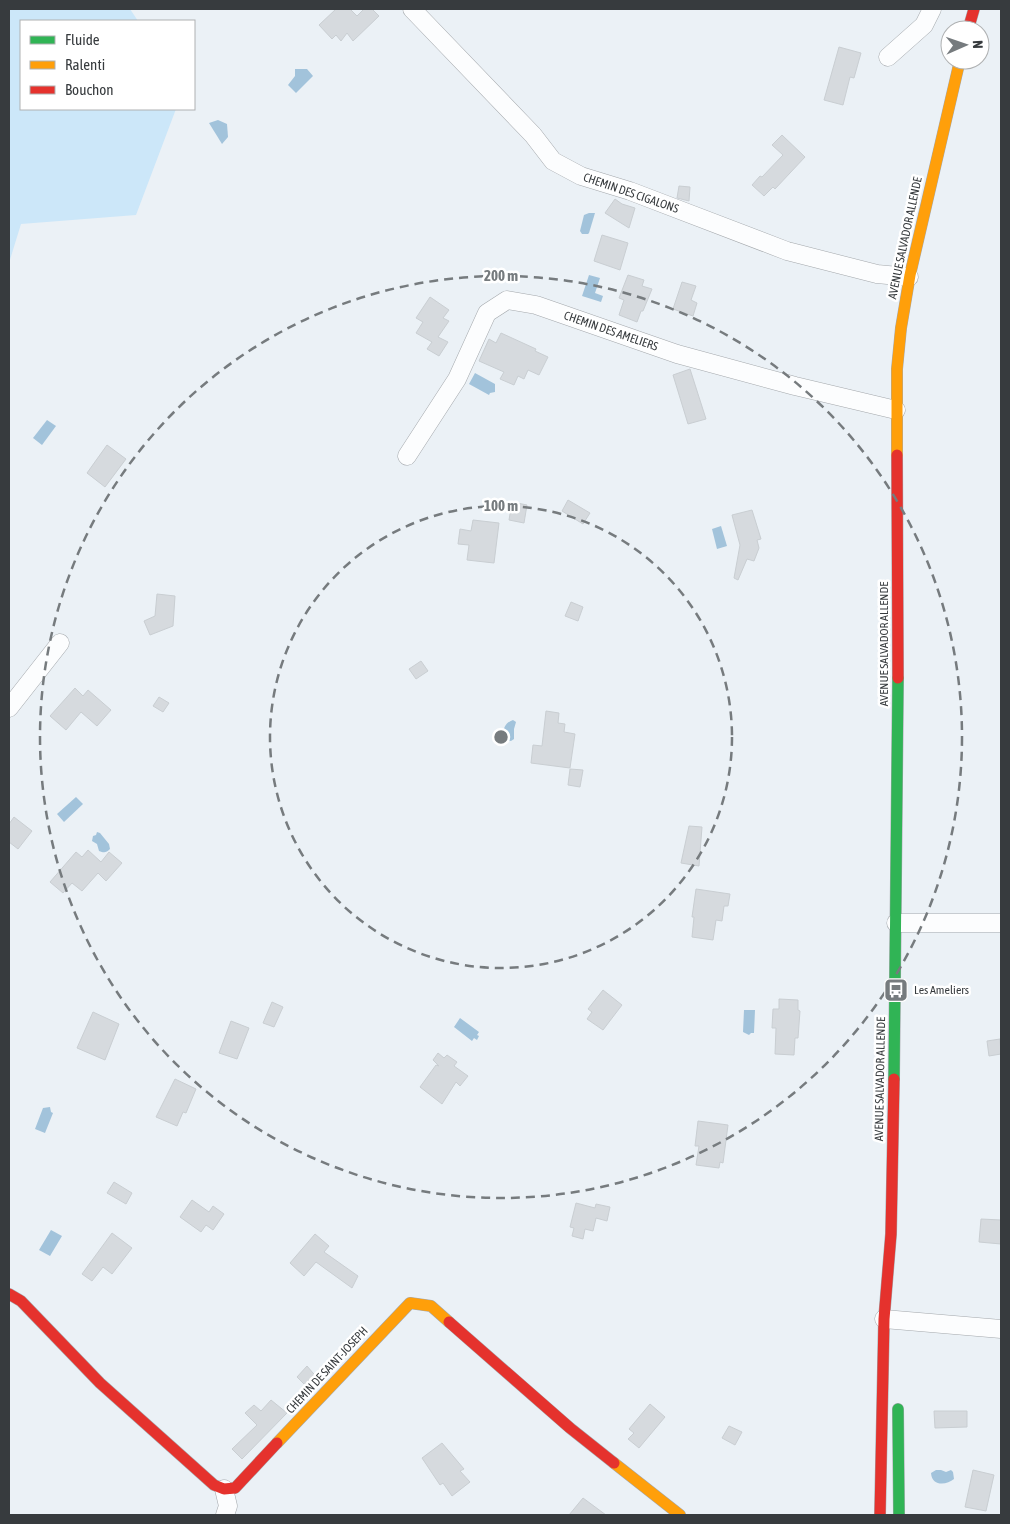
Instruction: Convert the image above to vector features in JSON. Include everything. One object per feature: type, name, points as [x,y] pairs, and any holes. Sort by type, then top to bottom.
[{"type":"main road","name":"AVENUE SALVADOR ALLENDE","points":[[880,1515],[892,1323],[891,1234],[896,923],[897,369],[909,277],[958,70]]},
{"type":"main road","points":[[9,1294],[21,1301],[100,1383],[214,1485],[224,1489]]},
{"type":"main road","name":"CHEMIN DE SAINT-JOSEPH","points":[[224,1489],[235,1488],[410,1303],[431,1306],[570,1428],[680,1515]]},
{"type":"main road","points":[[897,1398],[900,1515]]},
{"type":"street","name":"CHEMIN DES CIGALONS","points":[[412,9],[532,135],[553,161],[574,173],[630,191],[787,251],[877,274],[909,277]]},
{"type":"street","points":[[888,57],[924,25],[932,9]]},
{"type":"street","name":"CHEMIN DES AMELIERS","points":[[407,456],[457,379],[487,313],[507,300],[536,304],[677,354],[794,386],[896,410]]},
{"type":"street","points":[[9,708],[60,644]]},
{"type":"street","points":[[896,923],[1001,923]]},
{"type":"street","points":[[892,1323],[1001,1329]]},
{"type":"street","points":[[224,1489],[228,1506],[226,1515]]},
{"type":"shaded area","points":[[9,9],[130,9],[137,20],[20,20],[20,110],[176,110],[136,215],[21,224],[9,263]]},
{"type":"shaded area","points":[[295,69],[307,69],[313,76],[296,93],[288,85],[295,76]]},
{"type":"shaded area","points":[[218,120],[227,124],[228,137],[222,144],[209,123]]},
{"type":"shaded area","points":[[595,213],[589,233],[582,234],[580,231],[584,215]]},
{"type":"shaded area","points":[[589,275],[600,278],[595,293],[603,296],[601,302],[582,296]]},
{"type":"shaded area","points":[[475,373],[495,384],[495,392],[489,395],[469,384]]},
{"type":"shaded area","points":[[47,420],[56,426],[42,445],[33,438]]},
{"type":"shaded area","points":[[721,526],[727,546],[717,549],[712,529]]},
{"type":"shaded area","points":[[513,720],[516,722],[514,739],[511,741],[504,740],[504,728]]},
{"type":"shaded area","points":[[76,797],[83,804],[64,822],[57,814]]},
{"type":"shaded area","points":[[97,832],[109,844],[110,849],[106,852],[99,851],[97,844],[92,841],[93,836]]},
{"type":"shaded area","points":[[744,1010],[755,1010],[754,1033],[749,1035],[743,1032]]},
{"type":"shaded area","points":[[460,1018],[479,1032],[477,1040],[474,1038],[472,1041],[454,1027]]},
{"type":"shaded area","points":[[50,1107],[53,1113],[45,1133],[35,1129],[43,1108]]},
{"type":"shaded area","points":[[51,1230],[62,1236],[50,1256],[39,1250]]},
{"type":"shaded area","points":[[936,1470],[946,1472],[951,1470],[954,1479],[948,1483],[937,1483],[932,1478],[931,1473]]},
{"type":"building","points":[[336,9],[350,9],[357,16],[364,9],[372,9],[379,16],[353,41],[347,33],[341,41],[336,35],[332,39],[319,25]]},
{"type":"building","points":[[839,47],[861,53],[854,78],[850,77],[843,105],[824,100]]},
{"type":"building","points":[[782,135],[805,157],[775,189],[773,187],[764,196],[752,185],[783,155],[772,145]]},
{"type":"building","points":[[679,186],[690,187],[689,201],[677,198]]},
{"type":"building","points":[[615,199],[622,204],[635,208],[629,228],[605,213]]},
{"type":"building","points":[[602,235],[628,243],[620,270],[594,261]]},
{"type":"building","points":[[628,275],[644,280],[642,286],[652,289],[637,322],[619,315],[624,300],[619,298]]},
{"type":"building","points":[[682,282],[696,286],[691,300],[697,303],[693,316],[673,309]]},
{"type":"building","points":[[430,297],[449,310],[443,318],[449,321],[438,337],[448,342],[439,356],[427,349],[432,342],[416,333],[423,322],[416,318]]},
{"type":"building","points":[[501,333],[536,349],[535,351],[548,357],[539,375],[528,370],[524,379],[518,376],[514,385],[500,379],[504,372],[479,361],[489,339],[496,343]]},
{"type":"building","points":[[690,369],[706,419],[688,424],[673,375]]},
{"type":"building","points":[[107,445],[126,459],[105,487],[87,473]]},
{"type":"building","points":[[568,500],[590,513],[583,524],[562,511]]},
{"type":"building","points":[[512,502],[527,505],[524,523],[509,520]]},
{"type":"building","points":[[752,510],[761,539],[757,540],[759,548],[754,561],[747,559],[738,580],[734,578],[740,545],[732,515]]},
{"type":"building","points":[[473,520],[499,523],[494,563],[467,560],[469,545],[458,544],[460,529],[471,531]]},
{"type":"building","points":[[157,594],[175,596],[173,626],[150,635],[144,621],[155,616]]},
{"type":"building","points":[[571,602],[583,607],[578,621],[565,616]]},
{"type":"building","points":[[421,661],[428,671],[416,679],[409,669]]},
{"type":"building","points":[[75,688],[83,696],[88,690],[111,710],[97,726],[81,712],[66,730],[50,716]]},
{"type":"building","points":[[159,697],[169,703],[163,712],[153,706]]},
{"type":"building","points":[[546,711],[559,713],[558,723],[565,724],[564,732],[575,734],[570,768],[531,763],[533,745],[542,746]]},
{"type":"building","points":[[570,769],[583,770],[580,787],[568,785]]},
{"type":"building","points":[[14,817],[32,831],[18,849],[9,842],[9,824]]},
{"type":"building","points":[[689,826],[702,827],[699,866],[681,863]]},
{"type":"building","points":[[88,850],[101,862],[109,852],[122,863],[106,881],[98,873],[82,891],[72,883],[63,893],[50,882],[76,852],[82,857]]},
{"type":"building","points":[[696,889],[730,894],[728,906],[724,906],[722,921],[716,920],[713,940],[692,937],[694,917],[692,917]]},
{"type":"building","points":[[603,990],[622,1005],[603,1030],[587,1019],[592,1012],[588,1009]]},
{"type":"building","points":[[779,999],[798,1000],[798,1010],[800,1011],[798,1038],[795,1038],[794,1055],[775,1054],[776,1028],[772,1028],[773,1009],[779,1009]]},
{"type":"building","points":[[272,1002],[283,1007],[274,1027],[263,1023]]},
{"type":"building","points":[[93,1012],[119,1024],[105,1060],[77,1048]]},
{"type":"building","points":[[231,1021],[249,1028],[237,1059],[219,1053]]},
{"type":"building","points":[[1000,1039],[1001,1054],[989,1056],[987,1041]]},
{"type":"building","points":[[438,1053],[444,1058],[447,1055],[457,1062],[454,1066],[468,1076],[460,1086],[456,1082],[442,1104],[420,1087],[436,1065],[439,1066],[433,1060]]},
{"type":"building","points":[[175,1079],[196,1089],[186,1113],[183,1112],[177,1126],[156,1117]]},
{"type":"building","points":[[698,1121],[728,1125],[723,1163],[720,1162],[719,1168],[696,1165],[699,1146],[695,1146]]},
{"type":"building","points":[[114,1182],[132,1193],[126,1204],[107,1193]]},
{"type":"building","points":[[192,1200],[209,1212],[213,1206],[224,1214],[213,1230],[206,1225],[201,1232],[180,1217]]},
{"type":"building","points":[[576,1203],[595,1208],[596,1204],[610,1207],[607,1221],[596,1218],[593,1231],[585,1229],[583,1239],[572,1236],[574,1228],[570,1227]]},
{"type":"building","points":[[981,1219],[1001,1220],[1001,1244],[979,1242]]},
{"type":"building","points":[[112,1233],[132,1248],[112,1274],[103,1267],[92,1281],[82,1274]]},
{"type":"building","points":[[315,1234],[329,1246],[324,1252],[358,1276],[352,1288],[316,1262],[304,1276],[290,1263]]},
{"type":"building","points":[[307,1366],[319,1380],[309,1389],[297,1377]]},
{"type":"building","points":[[271,1400],[287,1413],[242,1459],[232,1449],[257,1425],[245,1413],[254,1405],[261,1411]]},
{"type":"building","points":[[650,1404],[665,1417],[639,1448],[628,1439],[634,1433],[629,1429]]},
{"type":"building","points":[[934,1411],[967,1411],[967,1427],[935,1428]]},
{"type":"building","points":[[729,1426],[742,1432],[735,1445],[722,1438]]},
{"type":"building","points":[[442,1443],[464,1469],[460,1471],[470,1482],[452,1496],[443,1483],[440,1485],[422,1458]]},
{"type":"building","points":[[973,1470],[994,1475],[986,1511],[965,1507]]},
{"type":"building","points":[[583,1498],[606,1515],[569,1515]]},
{"type":"traffic: fast","points":[[894,1079],[898,678]]},
{"type":"traffic: fast","points":[[898,1409],[899,1515]]},
{"type":"traffic: slow","points":[[897,455],[897,369],[901,328],[910,275],[958,70]]},
{"type":"traffic: slow","points":[[277,1443],[410,1303],[431,1306],[449,1322]]},
{"type":"traffic: slow","points":[[614,1463],[680,1515]]},
{"type":"traffic: jam","points":[[971,20],[974,9]]},
{"type":"traffic: jam","points":[[897,455],[898,678]]},
{"type":"traffic: jam","points":[[880,1515],[884,1319],[891,1234],[894,1079]]},
{"type":"traffic: jam","points":[[9,1294],[21,1301],[100,1383],[214,1485],[224,1489],[235,1488],[277,1443]]},
{"type":"traffic: jam","points":[[449,1322],[570,1428],[614,1463]]},
{"type":"place","name":"Les Ameliers","points":[[896,990]]}]
